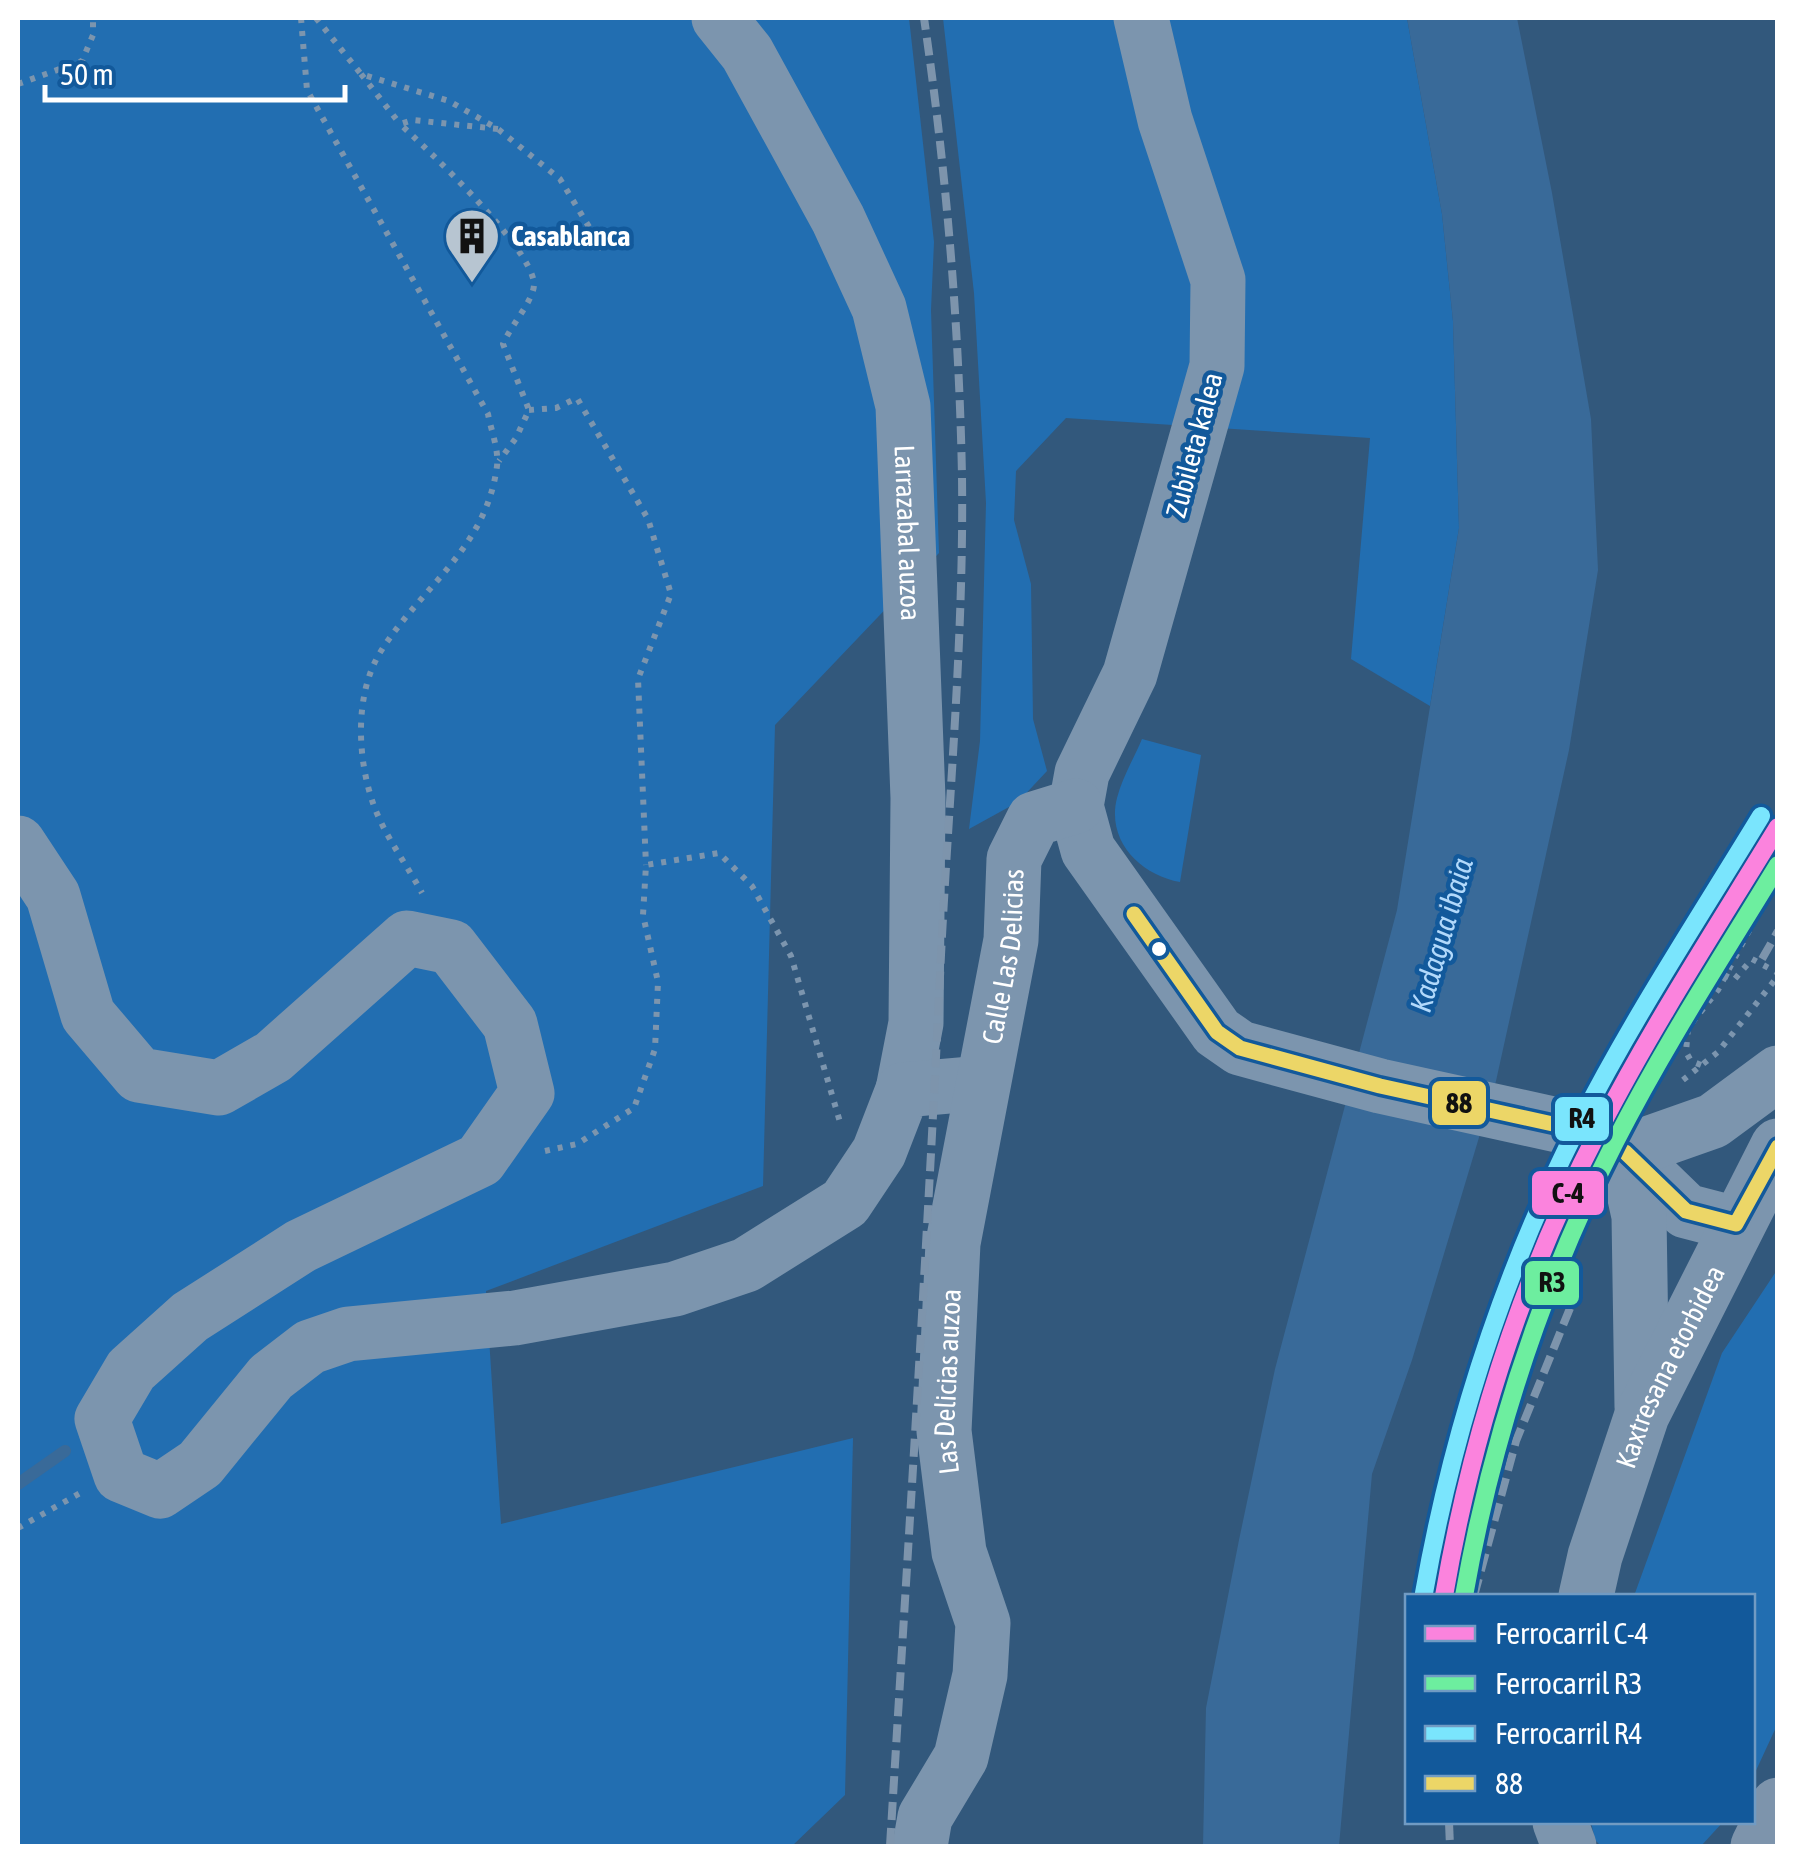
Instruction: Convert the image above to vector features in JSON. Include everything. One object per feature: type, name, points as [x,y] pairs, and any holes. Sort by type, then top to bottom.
[{"type":"highway","points":[[1758,1846],[1778,1805]]},
{"type":"street","name":"Larrazabal auzoa","points":[[719,18],[747,53],[838,220],[879,308],[903,406],[918,798],[916,1023],[903,1090],[879,1152],[846,1203]]},
{"type":"street","name":"Zubileta kalea","points":[[1076,806],[1082,773],[1130,674],[1217,366],[1218,280],[1164,120],[1140,18]]},
{"type":"street","points":[[1076,806],[1088,850],[1217,1032],[1240,1048],[1602,1141],[1713,1121],[1778,1072]]},
{"type":"street","name":"Calle Las Delicias","points":[[983,1083],[1011,940],[1014,858],[1034,818],[1076,806]]},
{"type":"street","points":[[18,843],[53,896],[88,1015],[139,1076],[218,1088],[273,1057],[407,938],[451,947],[510,1024],[527,1093],[480,1160],[301,1246],[190,1316],[131,1370],[102,1419],[121,1475],[160,1491],[200,1464],[272,1377],[310,1347],[348,1334],[515,1318],[675,1289],[746,1266],[846,1203]]},
{"type":"street","points":[[903,1090],[983,1083]]},
{"type":"street","name":"Las Delicias auzoa","points":[[920,1846],[924,1818],[961,1757],[980,1675],[984,1623],[960,1552],[944,1430],[953,1243],[983,1083]]},
{"type":"street","points":[[1602,1141],[1686,1210],[1757,1216]]},
{"type":"street","points":[[1602,1141],[1639,1216],[1642,1415]]},
{"type":"street","name":"Kaxtresana etorbidea","points":[[1586,1594],[1595,1556],[1642,1415],[1708,1279],[1757,1216],[1778,1146]]},
{"type":"path","points":[[18,84],[82,61],[92,36],[93,18]]},
{"type":"path","points":[[301,18],[308,90],[488,414],[498,462]]},
{"type":"path","points":[[316,18],[400,124],[456,180],[527,263],[534,284],[530,302],[512,324],[503,344],[529,410],[516,438],[498,462],[486,514],[457,559],[380,652],[363,696],[362,749],[374,807],[451,947]]},
{"type":"path","points":[[361,74],[450,101],[498,129],[560,179],[604,250]]},
{"type":"path","points":[[400,124],[413,120],[498,129]]},
{"type":"path","points":[[488,1150],[530,1154],[577,1144],[634,1108],[655,1049],[658,982],[643,915],[646,865],[638,680],[670,594],[648,519],[577,398],[556,408],[529,410]]},
{"type":"path","points":[[646,865],[719,852],[752,886],[791,956],[840,1119],[846,1203]]},
{"type":"path","points":[[1701,1065],[1686,1052],[1688,1028],[1718,990],[1764,904]]},
{"type":"path","points":[[1674,1087],[1718,1052],[1778,974],[1752,958],[1734,980],[1724,975]]},
{"type":"path","points":[[18,1528],[61,1502],[121,1475]]},
{"type":"shaded area","points":[[18,18],[909,18],[934,242],[931,310],[939,553],[775,725],[763,1186],[486,1291],[501,1524],[853,1438],[845,1795],[792,1846],[18,1846]]},
{"type":"shaded area","points":[[943,18],[1407,18],[1442,214],[1453,321],[1459,528],[1430,706],[1351,659],[1370,438],[1066,418],[1016,471],[1014,520],[1031,584],[1033,719],[1047,771],[1018,802],[969,829],[980,741],[986,503],[974,293]]},
{"type":"shaded area","points":[[1142,739],[1201,755],[1180,882],[1140,864],[1122,842],[1117,828],[1117,798]]},
{"type":"shaded area","points":[[1777,1270],[1778,1723],[1755,1773],[1755,1594],[1635,1594],[1722,1353]]},
{"type":"shaded area","points":[[1591,1824],[1721,1824],[1701,1846],[1601,1846],[1595,1840]]},
{"type":"water","name":"Kadagua ibaia","points":[[1407,18],[1517,18],[1591,419],[1598,570],[1569,750],[1496,1081],[1412,1360],[1372,1474],[1339,1846],[1203,1846],[1206,1708],[1275,1369],[1397,910],[1459,528],[1453,321],[1442,214]]},
{"type":"waterway","points":[[18,1484],[65,1451]]},
{"type":"railway","points":[[890,1846],[961,596],[962,476],[954,304],[945,189],[924,18]]},
{"type":"railway","points":[[1762,959],[1778,931]]},
{"type":"railway","points":[[1475,1594],[1516,1441],[1579,1286]]},
{"type":"railway","points":[[1449,1824],[1450,1846]]},
{"type":"rail line","name":"R4","points":[[1424,1593],[1466,1412],[1527,1237],[1600,1085],[1761,816]]},
{"type":"rail line","name":"C-4","points":[[1444,1594],[1485,1415],[1547,1240],[1600,1128],[1642,1052],[1778,827]]},
{"type":"rail line","name":"R3","points":[[1464,1594],[1505,1421],[1565,1251],[1634,1106],[1778,865]]},
{"type":"transit line","name":"88","points":[[1134,914],[1217,1032],[1240,1048],[1380,1086],[1580,1130],[1625,1152],[1686,1211],[1736,1224],[1778,1147]]},
{"type":"place","name":"Casablanca","points":[[472,285]]}]
